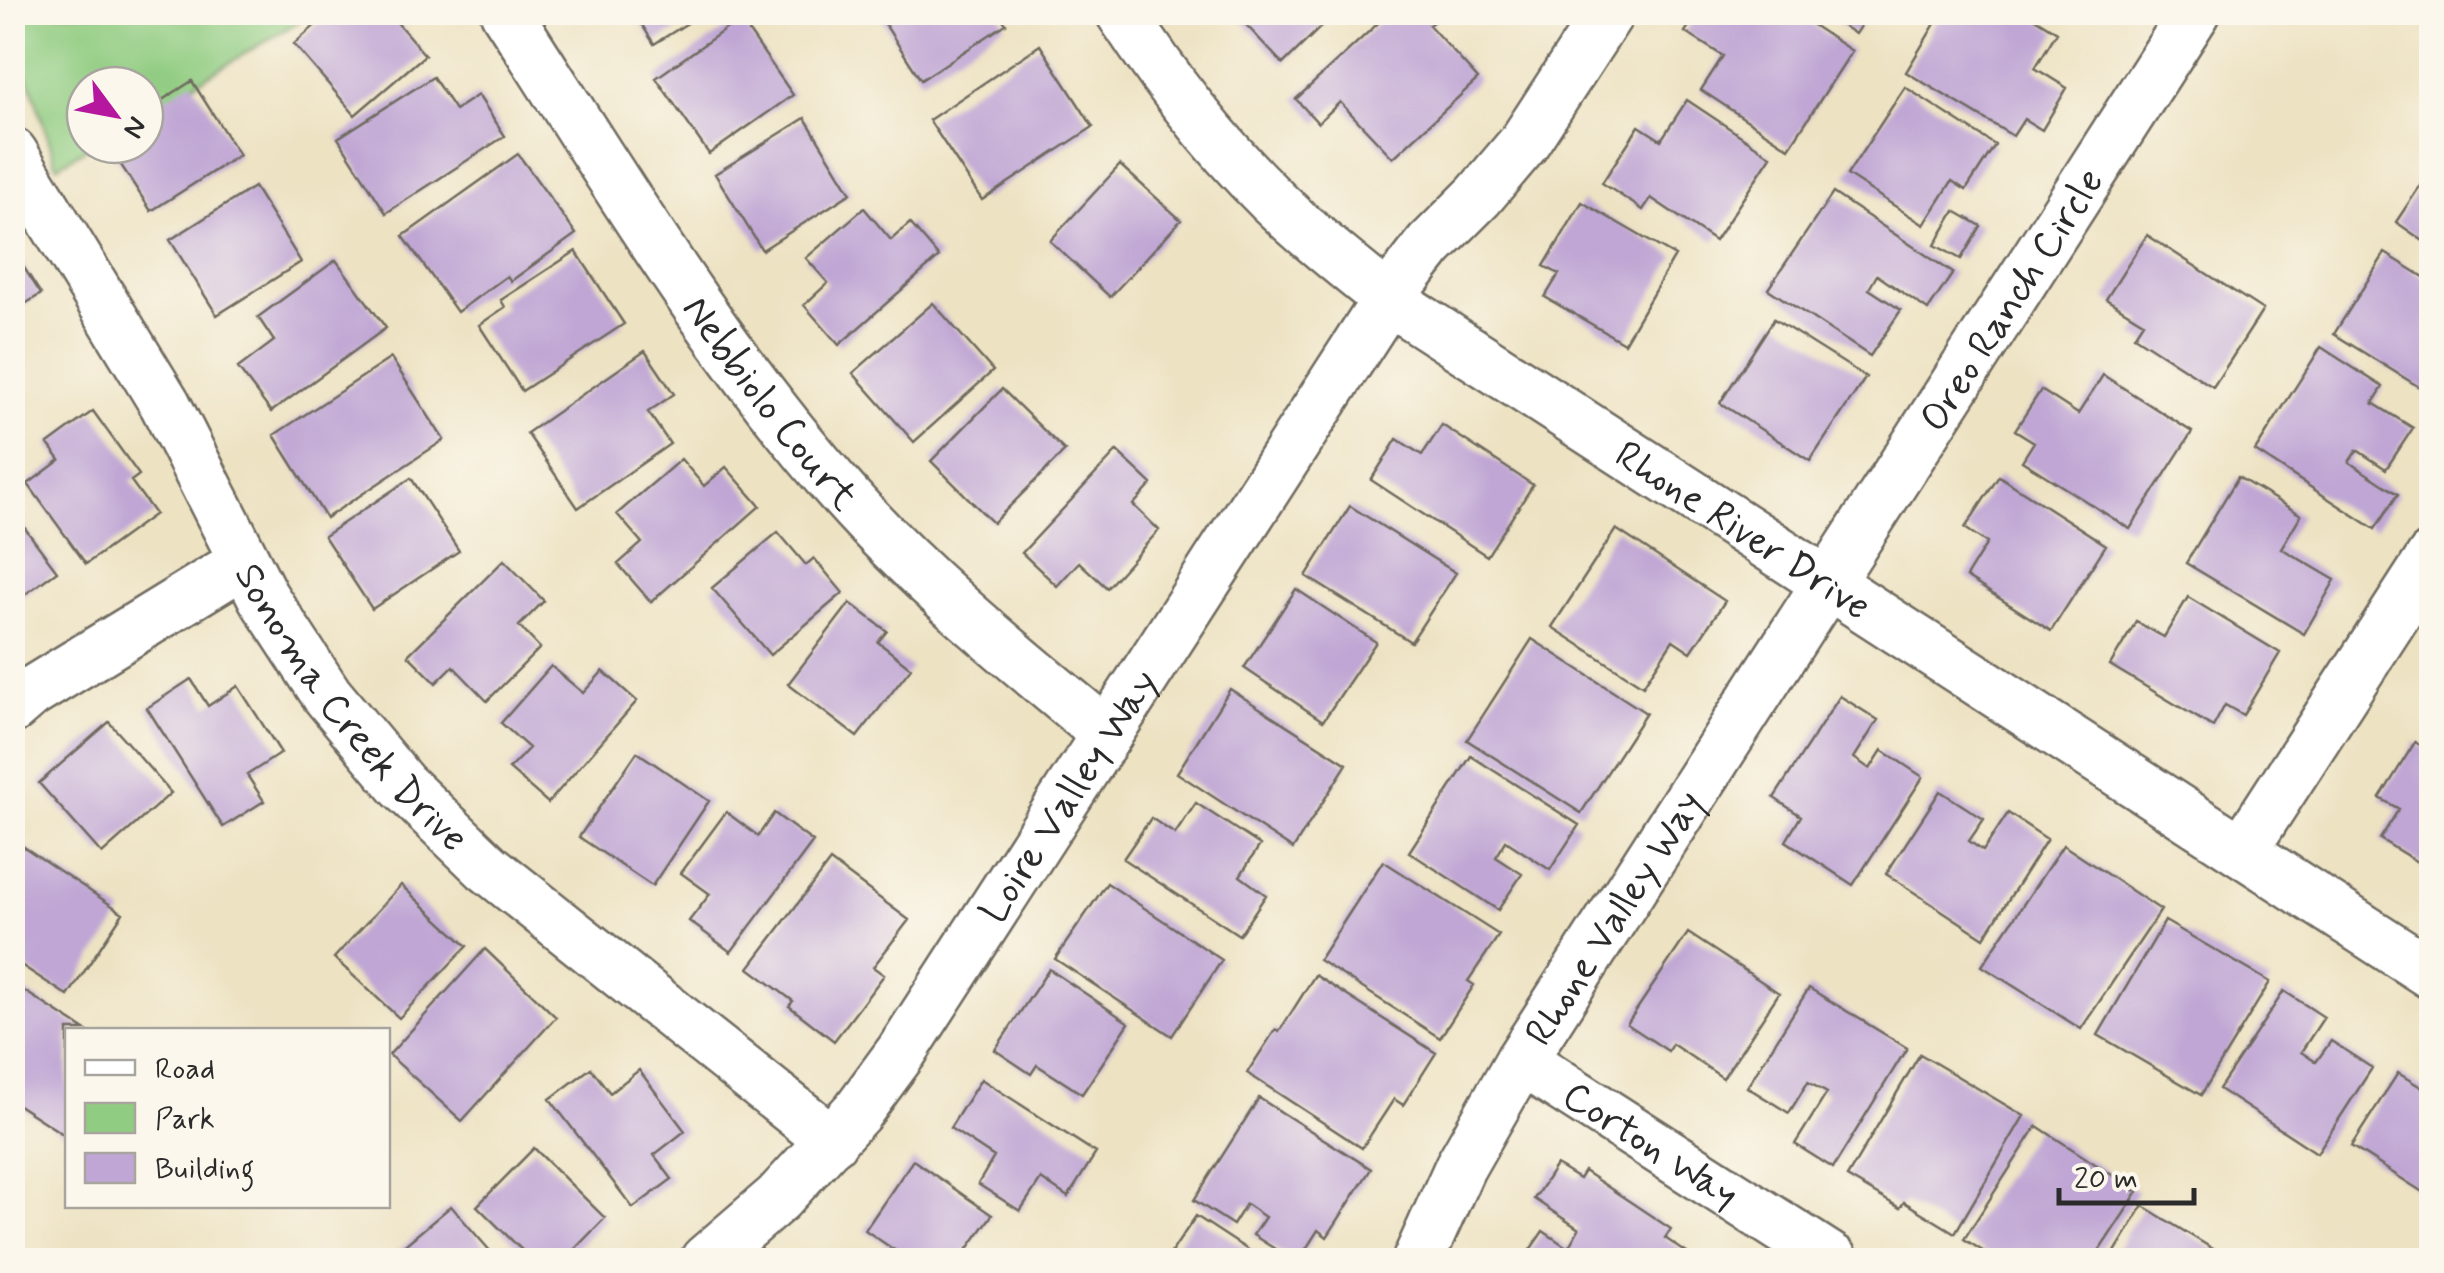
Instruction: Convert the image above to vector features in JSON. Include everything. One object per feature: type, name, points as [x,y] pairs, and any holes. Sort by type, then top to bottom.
[{"type":"street","name":"Nebbiolo Court","points":[[506,12],[696,302],[782,423],[847,498],[952,604],[1107,734]]},
{"type":"street","name":"Rhone River Drive","points":[[1120,12],[1205,128],[1292,219],[1388,299],[2432,974]]},
{"type":"street","points":[[1388,299],[1430,244],[1479,196],[1523,144],[1608,12]]},
{"type":"street","name":"Oreo Ranch Circle","points":[[1827,584],[2196,12]]},
{"type":"street","name":"Sonoma Creek Drive","points":[[12,153],[165,404],[244,562],[327,695],[402,785],[487,866],[832,1140]]},
{"type":"street","name":"Loire Valley Way","points":[[706,1260],[778,1198],[832,1140],[902,1051],[1388,299]]},
{"type":"street","points":[[2242,851],[2432,557]]},
{"type":"street","points":[[12,708],[244,562]]},
{"type":"street","name":"Rhone Valley Way","points":[[1418,1260],[1460,1167],[1521,1060],[1827,584]]},
{"type":"street","name":"Corton Way","points":[[1521,1060],[1833,1260]]},
{"type":"green space","points":[[12,13],[313,13],[165,101],[165,65],[65,65],[65,161],[57,166],[31,85],[13,53]]},
{"type":"building","points":[[330,12],[388,12],[425,55],[355,115],[294,44]]},
{"type":"building","points":[[634,12],[705,12],[654,44]]},
{"type":"building","points":[[877,12],[998,12],[1006,24],[921,80]]},
{"type":"building","points":[[1234,12],[1336,12],[1283,64]]},
{"type":"building","points":[[1390,12],[1426,12],[1434,21],[1429,25],[1478,79],[1393,158],[1340,102],[1318,123],[1296,99]]},
{"type":"building","points":[[1698,12],[1793,12],[1852,51],[1789,148],[1701,90],[1723,56],[1685,32]]},
{"type":"building","points":[[1823,12],[1869,12],[1855,34]]},
{"type":"building","points":[[1942,12],[2025,12],[2057,32],[2035,68],[2067,88],[2042,130],[2024,119],[2013,136],[1906,72]]},
{"type":"building","points":[[740,19],[793,95],[709,154],[656,78]]},
{"type":"building","points":[[1040,45],[1093,127],[982,200],[929,120]]},
{"type":"building","points":[[433,77],[455,110],[478,95],[505,136],[386,213],[338,138]]},
{"type":"building","points":[[192,81],[239,155],[151,211],[121,165],[165,165],[165,98]]},
{"type":"building","points":[[1905,87],[1995,145],[1966,190],[1952,181],[1924,225],[1847,175]]},
{"type":"building","points":[[1687,100],[1771,156],[1715,241],[1651,198],[1643,210],[1602,183],[1639,126],[1661,140]]},
{"type":"building","points":[[805,118],[851,193],[762,250],[715,174]]},
{"type":"building","points":[[518,154],[576,234],[511,281],[507,276],[457,312],[403,236]]},
{"type":"building","points":[[1120,165],[1181,220],[1110,297],[1050,241]]},
{"type":"building","points":[[2432,168],[2432,247],[2396,222]]},
{"type":"building","points":[[254,187],[301,262],[217,315],[170,240]]},
{"type":"building","points":[[1833,193],[1953,273],[1928,310],[1877,275],[1869,289],[1901,310],[1870,356],[1768,289]]},
{"type":"building","points":[[1582,202],[1675,256],[1624,343],[1545,297],[1559,274],[1544,266]]},
{"type":"building","points":[[864,208],[891,240],[910,223],[939,257],[839,345],[804,305],[828,283],[806,258]]},
{"type":"building","points":[[1955,211],[1981,226],[1961,259],[1935,245]]},
{"type":"building","points":[[2147,235],[2263,310],[2213,387],[2134,336],[2143,322],[2106,299]]},
{"type":"building","points":[[12,249],[41,294],[12,312]]},
{"type":"building","points":[[576,251],[624,324],[522,391],[479,325],[505,307],[501,300]]},
{"type":"building","points":[[2385,253],[2432,282],[2432,395],[2334,334]]},
{"type":"building","points":[[336,260],[386,328],[271,412],[238,368],[274,341],[258,317]]},
{"type":"building","points":[[933,303],[993,371],[914,442],[853,373]]},
{"type":"building","points":[[1774,319],[1866,377],[1810,461],[1720,403]]},
{"type":"building","points":[[2321,347],[2383,387],[2373,403],[2413,428],[2386,469],[2357,450],[2349,462],[2398,494],[2375,529],[2255,451]]},
{"type":"building","points":[[645,351],[674,394],[648,412],[670,444],[578,508],[527,433]]},
{"type":"building","points":[[391,358],[444,440],[326,518],[274,435]]},
{"type":"building","points":[[2103,375],[2192,432],[2130,529],[2022,461],[2034,442],[2015,430],[2041,390],[2078,414]]},
{"type":"building","points":[[1002,389],[1065,451],[993,523],[931,461]]},
{"type":"building","points":[[93,411],[139,475],[131,481],[155,514],[86,564],[28,484],[60,460],[48,444]]},
{"type":"building","points":[[1442,425],[1533,485],[1487,556],[1371,480],[1397,439],[1422,455]]},
{"type":"building","points":[[1117,451],[1152,484],[1133,505],[1159,530],[1107,588],[1079,562],[1057,586],[1022,553]]},
{"type":"building","points":[[681,459],[704,486],[726,467],[760,506],[651,602],[618,564],[642,543],[617,514]]},
{"type":"building","points":[[1999,476],[2106,545],[2051,631],[1966,577],[1987,543],[1965,528]]},
{"type":"building","points":[[2238,477],[2301,515],[2281,548],[2335,580],[2304,634],[2186,563]]},
{"type":"building","points":[[411,478],[459,551],[372,609],[324,536]]},
{"type":"building","points":[[1350,506],[1456,573],[1411,642],[1306,576]]},
{"type":"building","points":[[12,511],[57,571],[12,604]]},
{"type":"building","points":[[1616,529],[1725,601],[1691,652],[1673,640],[1643,686],[1552,627]]},
{"type":"building","points":[[778,532],[806,565],[814,558],[843,593],[770,655],[712,588]]},
{"type":"building","points":[[504,560],[544,601],[519,626],[540,648],[487,701],[453,666],[436,683],[408,655]]},
{"type":"building","points":[[1296,589],[1376,642],[1323,721],[1244,668]]},
{"type":"building","points":[[2188,597],[2280,653],[2243,715],[2225,705],[2213,727],[2110,665],[2136,622],[2164,637]]},
{"type":"building","points":[[850,603],[887,631],[878,642],[911,668],[857,737],[788,684]]},
{"type":"building","points":[[1532,639],[1646,713],[1581,813],[1467,740]]},
{"type":"building","points":[[551,666],[583,693],[603,671],[637,701],[548,803],[509,769],[529,748],[501,723]]},
{"type":"building","points":[[191,679],[208,706],[238,686],[281,753],[247,775],[264,801],[223,827],[147,708]]},
{"type":"building","points":[[1230,689],[1347,764],[1293,849],[1177,773]]},
{"type":"building","points":[[1840,696],[1878,720],[1854,758],[1870,769],[1882,750],[1923,777],[1853,885],[1786,841],[1801,816],[1774,798]]},
{"type":"building","points":[[109,722],[171,793],[102,854],[39,783]]},
{"type":"building","points":[[2415,742],[2432,752],[2432,871],[2380,839],[2399,809],[2380,798]]},
{"type":"building","points":[[637,752],[709,801],[652,886],[579,837]]},
{"type":"building","points":[[1471,756],[1579,825],[1550,870],[1506,841],[1496,857],[1522,874],[1498,910],[1409,852]]},
{"type":"building","points":[[1940,791],[1984,819],[1969,841],[1983,851],[2008,813],[2047,839],[1984,938],[1886,874]]},
{"type":"building","points":[[1196,803],[1260,845],[1240,876],[1266,895],[1239,935],[1123,859],[1151,818],[1175,834]]},
{"type":"building","points":[[726,812],[758,836],[774,813],[813,842],[731,952],[689,921],[710,894],[681,873]]},
{"type":"building","points":[[12,839],[123,913],[68,996],[12,959],[12,892],[17,886],[12,882]]},
{"type":"building","points":[[2063,845],[2161,910],[2081,1029],[1982,966]]},
{"type":"building","points":[[830,861],[909,920],[873,967],[884,975],[834,1041],[789,1006],[793,1001],[749,968]]},
{"type":"building","points":[[1383,861],[1499,935],[1468,981],[1474,985],[1440,1038],[1319,960]]},
{"type":"building","points":[[1107,883],[1222,960],[1172,1036],[1055,959]]},
{"type":"building","points":[[401,885],[467,946],[399,1018],[334,958]]},
{"type":"building","points":[[2165,921],[2270,982],[2201,1095],[2098,1035]]},
{"type":"building","points":[[1688,933],[1779,993],[1723,1078],[1672,1044],[1668,1051],[1627,1024]]},
{"type":"building","points":[[485,949],[556,1017],[462,1121],[390,1054]]},
{"type":"building","points":[[1049,969],[1129,1023],[1082,1094],[1037,1065],[1031,1074],[995,1050]]},
{"type":"building","points":[[1315,975],[1436,1053],[1403,1105],[1394,1099],[1362,1148],[1247,1073]]},
{"type":"building","points":[[12,983],[82,1028],[65,1028],[63,1134],[12,1101]]},
{"type":"building","points":[[1809,988],[1907,1048],[1833,1168],[1795,1144],[1827,1093],[1808,1082],[1789,1113],[1747,1087]]},
{"type":"building","points":[[2284,991],[2324,1017],[2301,1052],[2316,1062],[2331,1041],[2372,1068],[2317,1153],[2219,1089]]},
{"type":"building","points":[[1920,1054],[2024,1116],[1955,1233],[1904,1202],[1900,1208],[1847,1177]]},
{"type":"building","points":[[591,1068],[610,1093],[639,1070],[685,1131],[654,1155],[672,1179],[633,1208],[550,1099]]},
{"type":"building","points":[[2398,1073],[2432,1094],[2432,1198],[2351,1146]]},
{"type":"building","points":[[981,1079],[1096,1153],[1068,1197],[1041,1179],[1020,1211],[978,1184],[994,1157],[950,1128]]},
{"type":"building","points":[[1259,1098],[1371,1169],[1327,1237],[1318,1230],[1299,1260],[1292,1260],[1253,1235],[1265,1217],[1246,1204],[1233,1225],[1194,1200]]},
{"type":"building","points":[[2037,1126],[2138,1192],[2093,1260],[1997,1260],[1964,1239]]},
{"type":"building","points":[[534,1148],[605,1218],[564,1260],[532,1260],[477,1206]]},
{"type":"building","points":[[913,1160],[992,1215],[960,1260],[909,1260],[865,1230]]},
{"type":"building","points":[[1556,1165],[1579,1179],[1584,1171],[1671,1229],[1665,1238],[1690,1255],[1687,1260],[1523,1260],[1543,1231],[1568,1248],[1579,1229],[1534,1199]]},
{"type":"building","points":[[451,1206],[498,1260],[387,1260]]},
{"type":"building","points":[[2143,1206],[2231,1260],[2110,1260]]},
{"type":"building","points":[[1196,1216],[1263,1260],[1166,1260]]}]
